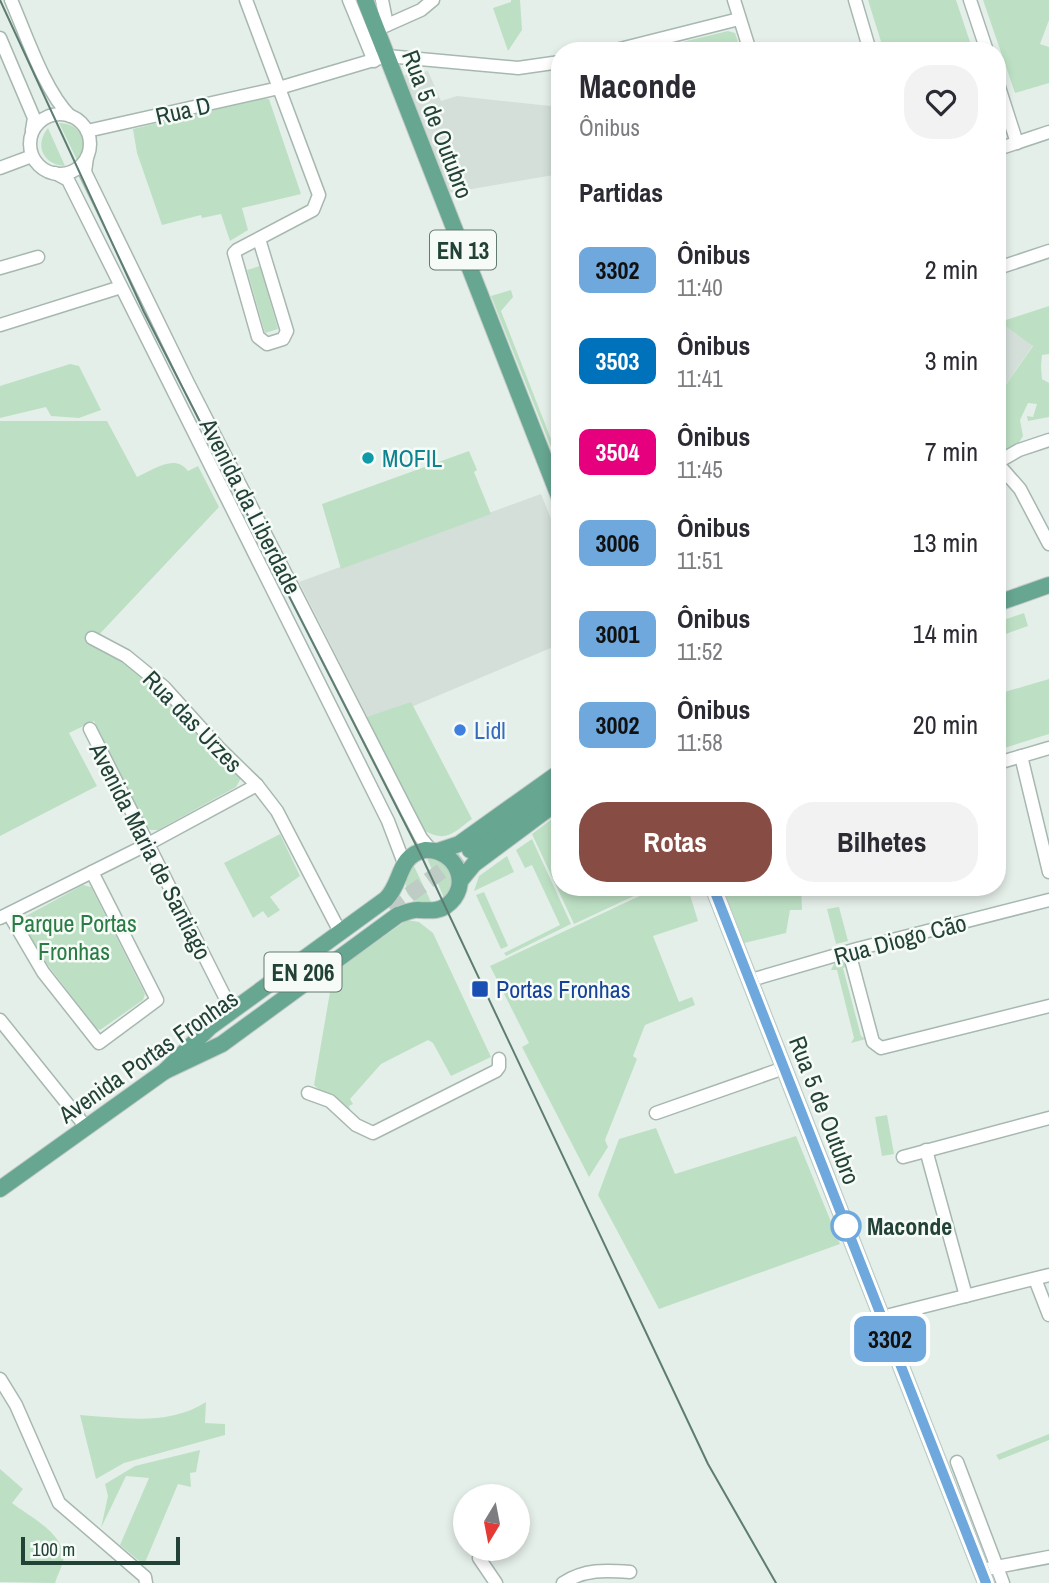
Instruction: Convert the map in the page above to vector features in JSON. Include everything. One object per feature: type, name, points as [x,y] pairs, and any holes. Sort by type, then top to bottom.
[{"type":"main road","name":"Rua 5 de Outubro","points":[[365,0],[381,28],[381,59],[551,477]]},
{"type":"main road","points":[[1006,600],[1049,585]]},
{"type":"main road","points":[[165,1071],[210,1027],[386,899],[398,882],[404,863],[416,853],[459,844],[551,778]]},
{"type":"main road","points":[[470,850],[551,792]]},
{"type":"main road","points":[[165,1071],[222,1044],[398,915],[445,907],[453,900],[460,881],[474,864],[551,807]]},
{"type":"main road","points":[[435,850],[454,862],[460,881]]},
{"type":"main road","points":[[398,882],[404,899],[419,910]]},
{"type":"main road","name":"Rua 5 de Outubro","points":[[717,896],[983,1577]]},
{"type":"main road","name":"Avenida Portas Fronhas","points":[[0,1189],[390,909]]},
{"type":"street","points":[[0,38],[34,118],[30,147],[32,156],[46,170],[55,173],[73,170],[86,157],[89,149],[87,131],[60,105],[10,0]]},
{"type":"street","points":[[246,0],[319,199],[313,210],[237,250],[234,258],[258,337],[267,344],[283,339],[287,331],[259,239]]},
{"type":"street","name":"Rua 5 de Outubro","points":[[349,0],[381,59]]},
{"type":"street","name":"Rua 5 de Outubro","points":[[381,28],[382,0]]},
{"type":"street","points":[[381,28],[421,10],[433,0]]},
{"type":"street","points":[[734,0],[747,42]]},
{"type":"street","points":[[855,0],[867,42]]},
{"type":"street","points":[[970,0],[984,42]]},
{"type":"street","points":[[648,42],[740,19]]},
{"type":"street","points":[[381,59],[518,68],[551,63]]},
{"type":"street","name":"Rua D","points":[[87,131],[279,88],[381,59]]},
{"type":"street","points":[[1006,109],[1017,143]]},
{"type":"street","points":[[32,130],[50,115],[71,116]]},
{"type":"street","points":[[1006,146],[1049,132]]},
{"type":"street","points":[[0,168],[32,156]]},
{"type":"street","name":"Avenida da Liberdade","points":[[86,157],[85,172],[188,383],[421,838],[435,850]]},
{"type":"street","name":"Avenida da Liberdade","points":[[55,173],[68,180],[388,821],[404,863]]},
{"type":"street","points":[[1006,265],[1049,251]]},
{"type":"street","points":[[0,268],[37,257]]},
{"type":"street","points":[[0,325],[121,287]]},
{"type":"street","points":[[1006,458],[1019,450],[1049,440]]},
{"type":"street","points":[[1006,472],[1020,489],[1049,544]]},
{"type":"street","name":"Rua das Urzes","points":[[92,638],[126,656],[164,687],[257,785],[277,811],[340,932]]},
{"type":"street","name":"Avenida Maria de Santiago","points":[[90,729],[232,1011]]},
{"type":"street","points":[[1006,761],[1049,748]]},
{"type":"street","points":[[1021,757],[1049,872]]},
{"type":"street","points":[[92,872],[156,1000],[99,1042],[43,972],[4,916],[92,872],[148,844],[257,785]]},
{"type":"street","name":"Rua Diogo Cão","points":[[751,981],[849,952],[1049,900]]},
{"type":"street","points":[[849,952],[873,1042],[881,1048],[1049,1006]]},
{"type":"street","points":[[1,1022],[86,1127]]},
{"type":"street","points":[[308,1093],[330,1101],[356,1125],[370,1133],[378,1132],[496,1070],[499,1067],[499,1059]]},
{"type":"street","points":[[656,1113],[784,1068]]},
{"type":"street","points":[[903,1157],[1049,1118]]},
{"type":"street","points":[[926,1150],[966,1296]]},
{"type":"street","points":[[882,1317],[1049,1275]]},
{"type":"street","points":[[1035,1279],[1049,1315]]},
{"type":"street","points":[[0,1379],[16,1405],[59,1503],[145,1577],[146,1583]]},
{"type":"street","points":[[957,1462],[1003,1583]]},
{"type":"street","points":[[983,1577],[997,1567],[1049,1557]]},
{"type":"street","points":[[481,1561],[496,1583]]},
{"type":"street","points":[[563,1583],[582,1572],[630,1572]]},
{"type":"shaded area","points":[[428,71],[441,101],[457,96],[551,106],[551,176],[448,193],[401,77],[413,72]]},
{"type":"shaded area","points":[[1006,326],[1033,345],[1006,384]]},
{"type":"shaded area","points":[[541,494],[551,519],[551,648],[371,724],[299,582]]},
{"type":"green space","points":[[511,0],[520,0],[522,30],[508,51],[493,8]]},
{"type":"green space","points":[[868,0],[956,0],[970,42],[881,42]]},
{"type":"green space","points":[[983,0],[1049,0],[1049,20],[1040,44],[1049,47],[1049,83],[1015,93],[1006,67],[1006,42],[997,42]]},
{"type":"green space","points":[[728,31],[735,33],[738,42],[682,42]]},
{"type":"green space","points":[[262,98],[269,99],[301,194],[242,208],[248,230],[230,241],[221,214],[202,218],[201,215],[162,225],[137,153],[133,129]]},
{"type":"green space","points":[[59,123],[73,127],[82,136],[83,147],[77,160]]},
{"type":"green space","points":[[48,128],[65,166],[51,162],[43,153],[42,141]]},
{"type":"green space","points":[[260,266],[278,329],[265,333],[247,270]]},
{"type":"green space","points":[[511,290],[513,297],[501,311],[551,439],[551,447],[491,296]]},
{"type":"green space","points":[[1049,306],[1049,354],[1042,355],[1041,366],[1042,379],[1049,383],[1049,417],[1028,421],[1027,416],[1033,417],[1037,404],[1028,403],[1020,420],[1023,436],[1010,450],[1006,450],[1006,385],[1033,346],[1006,326],[1006,320]]},
{"type":"green space","points":[[70,364],[79,366],[101,410],[79,418],[51,416],[46,407],[0,418],[0,386]]},
{"type":"green space","points":[[0,421],[107,421],[137,477],[170,463],[177,463],[188,471],[198,466],[219,507],[94,640],[155,680],[241,778],[236,787],[158,830],[144,827],[94,721],[69,733],[97,786],[0,836]]},
{"type":"green space","points":[[469,451],[477,470],[474,472],[491,514],[341,569],[322,504]]},
{"type":"green space","points":[[1024,613],[1028,626],[1006,634],[1006,619]]},
{"type":"green space","points":[[1049,679],[1049,734],[1006,747],[1006,692]]},
{"type":"green space","points":[[411,702],[472,819],[445,836],[425,831],[367,717]]},
{"type":"green space","points":[[551,820],[551,875],[532,834]]},
{"type":"green space","points":[[280,834],[300,876],[270,897],[280,910],[268,918],[263,911],[253,918],[224,863]]},
{"type":"green space","points":[[532,839],[551,880],[551,896],[558,896],[571,924],[506,956],[504,953],[560,925],[532,865],[525,868],[516,850]]},
{"type":"green space","points":[[507,856],[514,872],[474,891],[479,876]]},
{"type":"green space","points":[[427,858],[440,859],[453,874],[450,892],[444,898]]},
{"type":"green space","points":[[413,864],[432,904],[415,900],[407,892],[407,880]]},
{"type":"green space","name":"Parque Portas Fronhas","points":[[83,885],[91,887],[145,994],[143,1000],[100,1030],[44,960],[23,924],[26,916]]},
{"type":"green space","points":[[484,892],[508,946],[501,949],[476,895]]},
{"type":"green space","points":[[561,896],[634,896],[574,924]]},
{"type":"green space","points":[[640,896],[690,896],[698,921],[653,936],[679,1002],[692,997],[695,1005],[645,1025],[633,1056],[637,1059],[605,1140],[608,1147],[589,1177],[522,1047],[529,1043],[490,966]]},
{"type":"green space","points":[[725,896],[801,896],[802,910],[790,910],[786,933],[744,943]]},
{"type":"green space","points":[[839,907],[848,941],[836,944],[827,909]]},
{"type":"green space","points":[[407,920],[419,922],[433,933],[491,1057],[451,1076],[433,1043],[428,1040],[381,1064],[350,1099],[353,1104],[349,1106],[353,1122],[314,1085],[330,992],[325,984],[328,976]]},
{"type":"green space","points":[[836,960],[843,961],[848,966],[843,968],[861,1036],[866,1039],[851,1043],[854,1038],[837,970],[831,970]]},
{"type":"green space","points":[[887,1115],[894,1154],[882,1156],[875,1117]]},
{"type":"green space","points":[[656,1128],[675,1174],[796,1136],[840,1244],[659,1309],[598,1195],[619,1139]]},
{"type":"green space","points":[[206,1402],[205,1423],[225,1424],[225,1435],[124,1463],[96,1479],[80,1415],[145,1419],[177,1415]]},
{"type":"green space","points":[[1049,1434],[1049,1440],[999,1460],[996,1455]]},
{"type":"green space","points":[[200,1450],[196,1472],[190,1473],[191,1487],[178,1484],[144,1565],[120,1545],[149,1478],[126,1476],[101,1528],[108,1496],[105,1484],[135,1466]]},
{"type":"green space","points":[[0,1469],[23,1489],[12,1503],[46,1528],[60,1543],[63,1562],[55,1583],[0,1582]]},
{"type":"tunnel","points":[[390,909],[470,850]]},
{"type":"tram line","points":[[0,0],[144,312],[419,851],[708,1464],[776,1583]]},
{"type":"bus line","name":"3302","points":[[717,896],[986,1583]]},
{"type":"place","name":"MOFIL","points":[[368,458]]},
{"type":"place","name":"Lidl","points":[[460,730]]},
{"type":"place","name":"Portas Fronhas","points":[[480,989]]},
{"type":"place","name":"Maconde","points":[[846,1226]]}]
